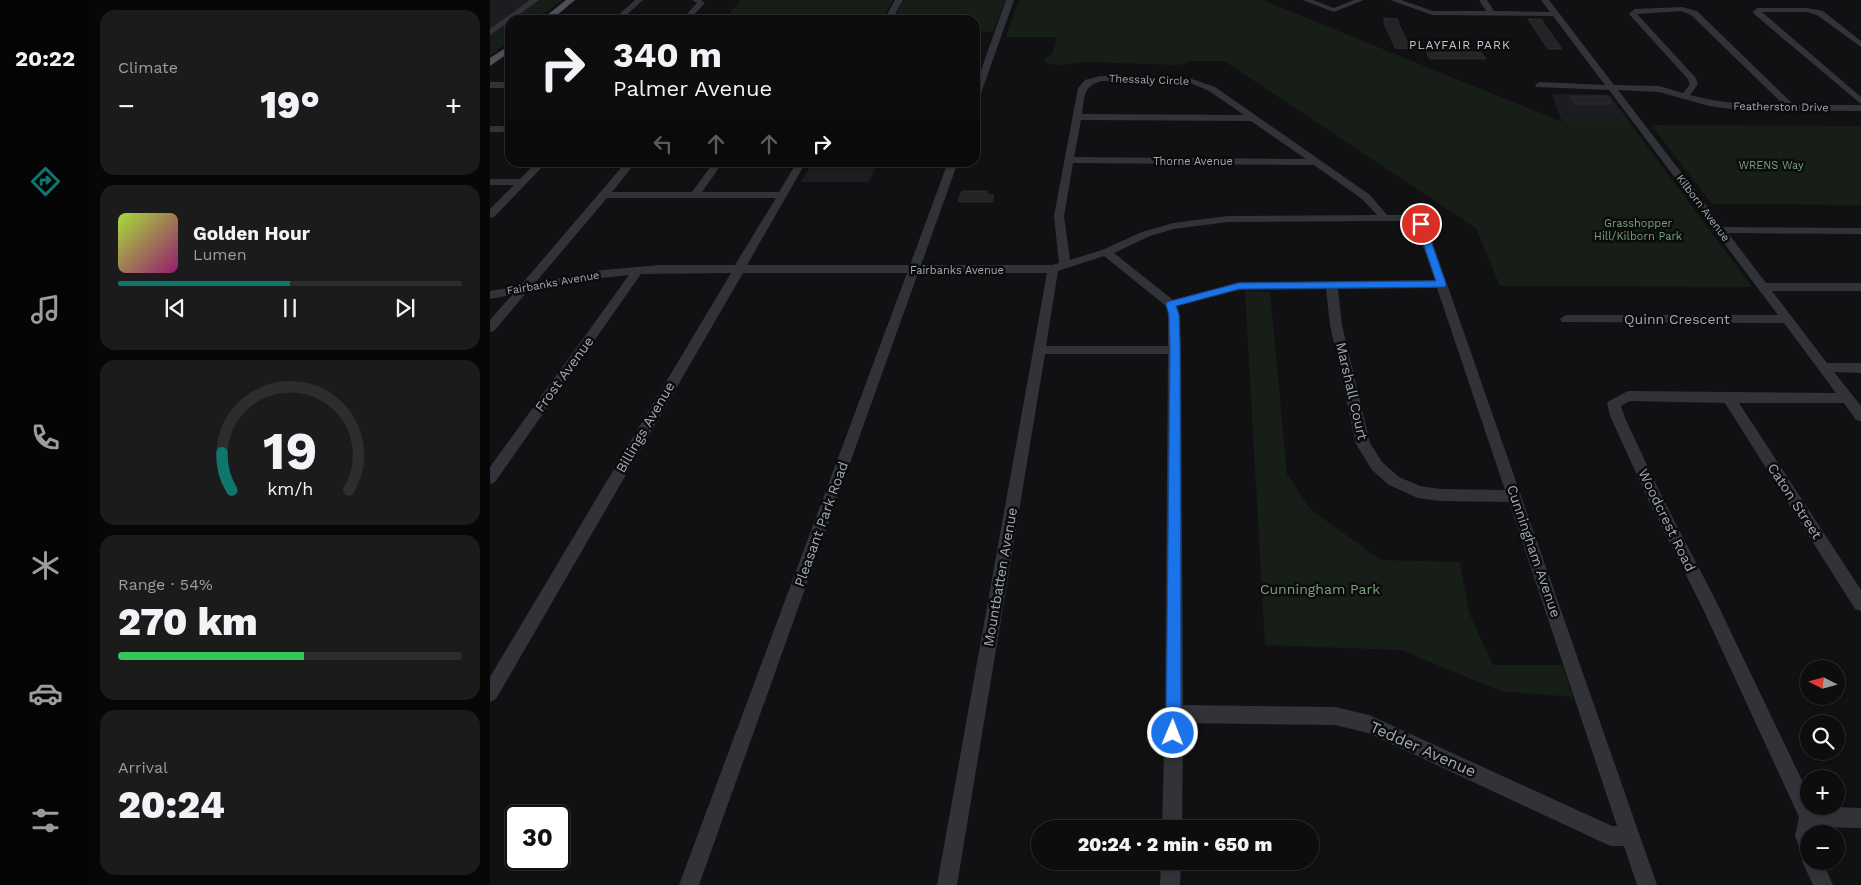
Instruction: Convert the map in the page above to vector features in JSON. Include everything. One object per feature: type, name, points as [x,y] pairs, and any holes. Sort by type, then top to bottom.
[{"type":"main road","points":[[552,15],[571,0]]},
{"type":"main road","points":[[490,63],[505,52]]},
{"type":"street","points":[[515,15],[535,0]]},
{"type":"street","points":[[623,15],[640,0]]},
{"type":"street","points":[[891,15],[899,0]]},
{"type":"street","points":[[980,85],[1010,0]]},
{"type":"street","points":[[1306,0],[1334,10],[1360,0]]},
{"type":"street","points":[[1394,0],[1432,13],[1556,14]]},
{"type":"street","points":[[1483,0],[1491,14]]},
{"type":"street","name":"Kilborn Avenue","points":[[1545,0],[1861,416]]},
{"type":"street","points":[[688,15],[698,1]]},
{"type":"street","points":[[1685,96],[1694,84],[1691,78],[1633,14],[1635,11],[1682,9],[1694,13],[1792,108]]},
{"type":"street","points":[[1861,45],[1820,13],[1807,10],[1760,10],[1757,12],[1861,101]]},
{"type":"street","points":[[490,33],[505,22]]},
{"type":"street","name":"Featherston Drive","points":[[1532,75],[1541,91],[1546,92],[1554,92],[1553,87],[1659,89],[1724,106],[1861,108]]},
{"type":"street","name":"Thessaly Circle","points":[[1059,268],[1064,248],[1059,232],[1059,216],[1082,88],[1088,82],[1100,78],[1189,80],[1212,89],[1366,197],[1379,210],[1384,219]]},
{"type":"street","points":[[490,85],[505,85]]},
{"type":"street","points":[[1077,117],[1254,118]]},
{"type":"street","points":[[490,129],[505,129]]},
{"type":"street","name":"Thorne Avenue","points":[[1070,160],[1315,162]]},
{"type":"street","points":[[490,216],[538,167]]},
{"type":"street","points":[[490,328],[628,167]]},
{"type":"street","points":[[695,195],[715,167]]},
{"type":"street","name":"Billings Avenue","points":[[490,693],[799,167]]},
{"type":"street","name":"Pleasant Park Road","points":[[689,885],[951,167]]},
{"type":"street","points":[[490,182],[524,182]]},
{"type":"street","points":[[604,195],[782,196]]},
{"type":"street","name":"Fairbanks Avenue","points":[[490,295],[602,274],[661,269],[913,270],[1059,268],[1106,252],[1146,234],[1201,221],[1257,218],[1417,218]]},
{"type":"street","name":"Cunningham Avenue","points":[[1417,218],[1421,224],[1442,284],[1647,885]]},
{"type":"street","points":[[1720,230],[1861,231]]},
{"type":"street","points":[[1106,252],[1171,304],[1174,315],[1172,820]]},
{"type":"street","name":"Mountbatten Avenue","points":[[947,885],[1039,350],[1059,268]]},
{"type":"street","name":"Frost Avenue","points":[[490,478],[638,271]]},
{"type":"street","points":[[1171,304],[1239,286],[1332,287],[1442,284]]},
{"type":"street","name":"Marshall Court","points":[[1332,287],[1336,325],[1363,444],[1376,466],[1394,481],[1418,492],[1440,495],[1515,496]]},
{"type":"street","points":[[1762,287],[1861,287]]},
{"type":"street","name":"Quinn Crescent","points":[[1566,320],[1788,319]]},
{"type":"street","points":[[1039,350],[1175,350]]},
{"type":"street","points":[[1823,367],[1861,368]]},
{"type":"street","name":"Woodcrest Road","points":[[1809,817],[1709,604],[1655,499],[1618,418],[1614,404],[1628,396],[1847,398]]},
{"type":"street","name":"Caton Street","points":[[1729,398],[1861,604]]},
{"type":"street","name":"Tedder Avenue","points":[[1174,714],[1335,716],[1369,724],[1611,836],[1631,836]]},
{"type":"street","points":[[1807,825],[1809,817],[1861,818]]},
{"type":"street","points":[[1170,885],[1171,870]]},
{"type":"street","points":[[1816,870],[1824,885]]},
{"type":"shaded area","points":[[490,0],[541,0],[522,15],[505,15],[505,28],[490,38]]},
{"type":"shaded area","points":[[1552,94],[1610,95],[1630,123],[1562,122]]},
{"type":"shaded area","points":[[810,167],[876,167],[869,182],[801,182]]},
{"type":"green space","points":[[540,0],[562,0],[542,15],[520,15]]},
{"type":"green space","points":[[741,0],[893,0],[884,15],[728,15]]},
{"type":"green space","points":[[904,0],[1005,0],[993,32],[980,31],[980,15],[896,15]]},
{"type":"green space","name":"Grasshopper Hill/Kilborn Park","points":[[1019,0],[1262,0],[1562,122],[1630,123],[1752,287],[1500,286],[1476,228],[1224,61],[1190,61],[1179,65],[1085,62],[1058,65],[1048,64],[1044,59],[1053,53],[1057,37],[1006,37]]},
{"type":"green space","points":[[505,27],[505,44],[490,56],[490,38]]},
{"type":"green space","name":"WRENS Way","points":[[1651,125],[1861,126],[1861,205],[1712,204]]},
{"type":"green space","name":"Cunningham Park","points":[[1245,291],[1270,292],[1287,474],[1310,509],[1381,560],[1460,562],[1469,613],[1493,665],[1562,665],[1573,697],[1501,691],[1401,650],[1265,645]]},
{"type":"building","points":[[1384,18],[1397,19],[1410,49],[1395,48],[1384,23]]},
{"type":"building","points":[[1528,19],[1541,19],[1562,49],[1548,49]]},
{"type":"building","points":[[1426,52],[1481,52],[1486,59],[1430,59]]},
{"type":"building","points":[[1570,96],[1607,96],[1612,104],[1575,104]]},
{"type":"building","points":[[962,191],[987,191],[989,195],[994,195],[992,202],[961,202],[958,201]]},
{"type":"district","name":"PLAYFAIR PARK","points":[[1460,45]]},
{"type":"route","points":[[1173,733],[1175,350],[1174,315],[1171,304],[1239,286],[1332,287],[1442,284],[1421,224]]}]
